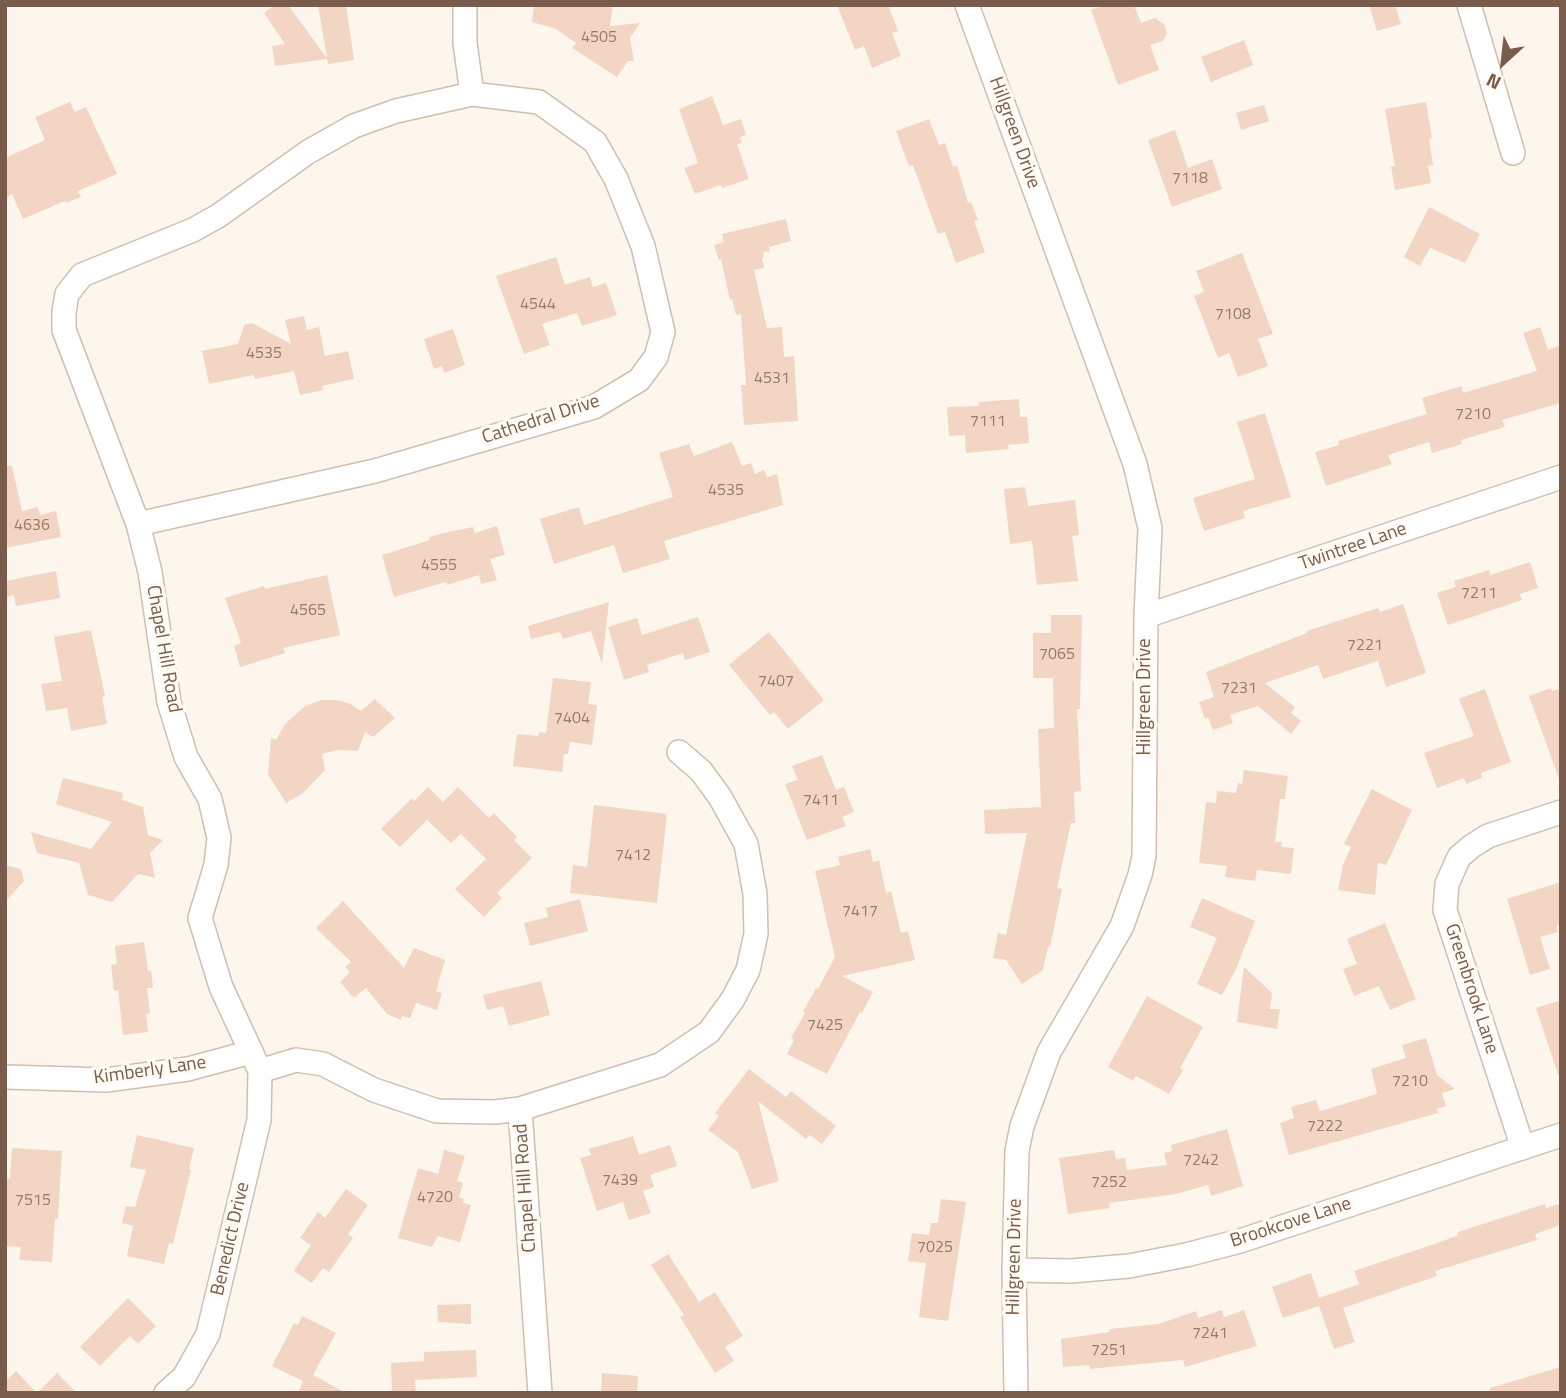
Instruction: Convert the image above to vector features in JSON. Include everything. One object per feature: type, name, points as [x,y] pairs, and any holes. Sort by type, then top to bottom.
[{"type":"street","points":[[465,5],[465,43],[472,94]]},
{"type":"street","name":"Hillgreen Drive","points":[[967,5],[1135,464],[1150,528],[1146,616],[1144,856],[1122,926],[1049,1052],[1017,1151],[1014,1270],[1016,1393]]},
{"type":"street","points":[[1469,5],[1513,153]]},
{"type":"street","name":"Chapel Hill Road","points":[[472,94],[408,107],[354,126],[308,152],[218,216],[192,230],[82,275],[67,294],[64,330],[138,524],[150,572],[169,702],[186,758],[210,799],[219,838],[216,865],[200,918],[220,987],[256,1061],[296,1060],[323,1064],[373,1090],[437,1111],[495,1112],[520,1109],[540,1393]]},
{"type":"street","name":"Cathedral Drive","points":[[138,524],[388,467],[594,407],[639,380],[656,357],[663,332],[643,246],[616,179],[595,142],[539,102],[472,94]]},
{"type":"street","name":"Twintree Lane","points":[[1146,616],[1561,477]]},
{"type":"street","points":[[520,1109],[660,1065],[709,1032],[733,999],[748,970],[756,934],[756,920],[755,894],[746,844],[720,797],[701,771],[679,752]]},
{"type":"street","name":"Greenbrook Lane","points":[[1523,1148],[1445,911],[1447,884],[1459,857],[1472,846],[1488,836],[1561,811]]},
{"type":"street","name":"Kimberly Lane","points":[[5,1077],[106,1080],[256,1061]]},
{"type":"street","name":"Benedict Drive","points":[[166,1393],[184,1377],[208,1334],[259,1120],[256,1061]]},
{"type":"street","name":"Brookcove Lane","points":[[1014,1270],[1129,1266],[1186,1255],[1240,1241],[1561,1135]]},
{"type":"building","points":[[275,5],[288,5],[327,58],[318,5],[346,5],[354,60],[328,64],[327,59],[275,66],[272,46],[285,44],[264,13]]},
{"type":"building","points":[[534,5],[613,5],[610,26],[640,23],[630,38],[634,61],[628,61],[617,77],[572,48],[576,43],[556,29],[532,22]]},
{"type":"building","points":[[837,5],[888,5],[898,31],[892,33],[901,56],[872,68],[864,46],[855,50]]},
{"type":"building","points":[[1104,5],[1134,5],[1141,23],[1155,18],[1164,24],[1167,33],[1163,41],[1150,45],[1159,70],[1118,85],[1091,10]]},
{"type":"building","points":[[1369,5],[1395,5],[1401,24],[1377,31]]},
{"type":"building","points":[[1244,40],[1253,65],[1211,82],[1201,57]]},
{"type":"building","points":[[712,96],[723,125],[741,119],[746,135],[740,137],[742,143],[737,144],[749,179],[695,194],[684,168],[698,163],[679,109]]},
{"type":"building","points":[[70,102],[75,112],[86,107],[117,174],[78,191],[81,197],[23,219],[12,194],[5,198],[5,158],[45,140],[35,117]]},
{"type":"building","points":[[1426,102],[1432,138],[1429,139],[1433,165],[1428,166],[1431,183],[1395,190],[1391,166],[1395,166],[1385,109]]},
{"type":"building","points":[[1264,105],[1269,121],[1241,130],[1236,113]]},
{"type":"building","points":[[929,119],[939,145],[945,143],[953,167],[957,165],[968,203],[971,202],[978,220],[974,221],[985,252],[956,263],[945,232],[938,234],[913,165],[909,166],[896,131]]},
{"type":"building","points":[[1175,130],[1188,168],[1212,159],[1222,189],[1172,207],[1148,140]]},
{"type":"building","points":[[1429,207],[1480,234],[1465,263],[1430,248],[1420,266],[1404,257]]},
{"type":"building","points":[[786,219],[791,241],[769,247],[770,251],[763,252],[764,268],[754,270],[767,328],[782,327],[784,357],[794,356],[798,421],[744,425],[741,385],[746,385],[741,314],[736,315],[732,299],[730,300],[721,259],[719,260],[714,245],[724,242],[722,234]]},
{"type":"building","points":[[1242,253],[1273,334],[1258,339],[1268,366],[1238,377],[1229,353],[1218,358],[1194,296],[1204,292],[1196,271]]},
{"type":"building","points":[[556,257],[565,285],[590,277],[593,287],[606,283],[617,315],[582,326],[577,313],[542,324],[550,345],[524,354],[496,276]]},
{"type":"building","points":[[304,316],[307,330],[319,327],[325,356],[348,351],[354,379],[322,386],[323,390],[300,395],[294,371],[209,384],[202,351],[238,344],[244,325],[252,323],[291,344],[285,320]]},
{"type":"building","points":[[1540,327],[1548,350],[1561,345],[1561,403],[1502,420],[1505,427],[1461,440],[1462,444],[1432,453],[1429,442],[1388,455],[1392,464],[1326,486],[1315,452],[1339,445],[1338,441],[1427,414],[1422,398],[1462,386],[1463,393],[1537,371],[1523,333]]},
{"type":"building","points":[[453,329],[465,365],[444,373],[442,366],[434,369],[424,339]]},
{"type":"building","points":[[1019,399],[1020,417],[1027,417],[1029,443],[1008,445],[1009,449],[966,453],[965,435],[949,436],[947,407],[979,406],[978,402]]},
{"type":"building","points":[[1265,413],[1291,497],[1243,511],[1245,518],[1204,531],[1193,498],[1255,479],[1237,422]]},
{"type":"building","points":[[732,442],[742,466],[751,463],[755,474],[764,470],[767,477],[777,474],[783,505],[664,541],[670,559],[623,573],[614,545],[554,564],[540,519],[579,507],[584,525],[673,497],[659,453],[689,444],[694,456]]},
{"type":"building","points":[[5,466],[12,466],[22,511],[38,507],[40,515],[56,511],[61,537],[5,548]]},
{"type":"building","points":[[1025,487],[1028,506],[1075,500],[1079,535],[1072,536],[1078,581],[1037,585],[1032,541],[1010,544],[1004,489]]},
{"type":"building","points":[[497,526],[505,555],[490,559],[497,580],[481,584],[479,575],[394,597],[382,555],[444,533],[473,527],[475,533]]},
{"type":"building","points":[[1530,562],[1538,588],[1520,594],[1522,600],[1448,625],[1437,593],[1456,587],[1454,581],[1489,570],[1490,575]]},
{"type":"building","points":[[56,571],[60,598],[16,606],[14,595],[5,597],[5,581]]},
{"type":"building","points":[[327,575],[340,635],[283,648],[285,653],[240,667],[234,646],[241,643],[225,598],[264,586],[265,589]]},
{"type":"building","points":[[609,602],[602,664],[591,631],[563,639],[560,632],[531,639],[528,626]]},
{"type":"building","points":[[1403,604],[1426,673],[1386,687],[1378,661],[1323,679],[1318,665],[1265,683],[1295,707],[1291,713],[1301,721],[1291,734],[1258,706],[1230,715],[1233,723],[1213,730],[1208,717],[1205,719],[1199,702],[1214,697],[1206,672],[1307,631],[1378,608],[1380,612]]},
{"type":"building","points":[[1051,615],[1082,615],[1080,709],[1077,709],[1081,791],[1074,792],[1075,823],[1071,823],[1057,888],[1062,889],[1043,970],[1022,984],[1006,960],[993,958],[998,933],[1006,935],[1027,833],[985,834],[984,810],[1041,807],[1038,729],[1054,728],[1053,678],[1033,678],[1033,633],[1051,633]]},
{"type":"building","points":[[698,617],[710,652],[685,660],[683,653],[647,665],[649,672],[624,680],[608,627],[637,618],[642,635]]},
{"type":"building","points":[[91,630],[105,696],[102,697],[107,724],[71,731],[67,708],[46,711],[41,684],[62,681],[54,637]]},
{"type":"building","points":[[769,632],[824,700],[788,729],[774,712],[770,715],[729,665]]},
{"type":"building","points":[[553,678],[591,682],[588,704],[597,705],[592,745],[570,742],[568,754],[564,754],[562,772],[513,766],[517,734],[538,736],[539,732],[546,733]]},
{"type":"building","points":[[1551,688],[1552,691],[1561,688],[1561,779],[1529,696]]},
{"type":"building","points":[[1485,689],[1511,762],[1481,773],[1482,778],[1466,784],[1464,778],[1437,788],[1424,753],[1474,736],[1459,699]]},
{"type":"building","points":[[375,699],[395,718],[373,737],[365,732],[358,751],[337,750],[322,754],[325,770],[303,793],[286,803],[268,774],[271,738],[276,740],[285,724],[305,706],[322,700],[336,700],[349,703],[361,711]]},
{"type":"building","points":[[822,755],[836,790],[844,787],[854,812],[842,817],[846,826],[807,840],[785,784],[798,780],[792,766]]},
{"type":"building","points":[[1244,770],[1288,776],[1285,799],[1280,799],[1275,842],[1282,842],[1281,847],[1294,848],[1291,874],[1257,870],[1255,881],[1225,877],[1227,866],[1199,863],[1206,802],[1216,803],[1217,791],[1236,793],[1238,783],[1242,784]]},
{"type":"building","points":[[63,778],[123,793],[122,800],[143,807],[148,835],[163,840],[150,853],[155,878],[138,874],[112,902],[88,895],[79,863],[37,853],[31,832],[91,849],[112,822],[56,804]]},
{"type":"building","points":[[428,787],[443,802],[458,787],[489,818],[494,813],[517,837],[514,840],[532,858],[497,893],[502,898],[484,917],[455,889],[486,859],[461,834],[451,843],[427,820],[400,847],[381,829],[412,798],[414,801]]},
{"type":"building","points":[[1372,789],[1412,810],[1386,865],[1378,863],[1375,895],[1338,890],[1343,865],[1351,847],[1344,844]]},
{"type":"building","points":[[594,805],[667,814],[657,903],[570,893],[573,865],[587,867]]},
{"type":"building","points":[[870,849],[873,862],[879,860],[886,893],[891,891],[901,933],[908,931],[915,960],[842,976],[873,992],[827,1074],[787,1054],[794,1040],[791,1038],[805,1013],[803,1012],[835,957],[815,871],[840,865],[838,857]]},
{"type":"building","points":[[5,865],[21,869],[24,881],[5,902]]},
{"type":"building","points":[[1561,882],[1561,925],[1556,926],[1558,932],[1540,937],[1550,969],[1530,975],[1507,899]]},
{"type":"building","points":[[1202,898],[1255,921],[1236,969],[1222,995],[1197,984],[1217,938],[1190,927]]},
{"type":"building","points":[[580,899],[588,931],[530,946],[524,923],[548,917],[546,908]]},
{"type":"building","points":[[343,901],[404,968],[414,948],[445,960],[436,991],[442,993],[437,1010],[416,1003],[410,1018],[402,1016],[401,1020],[387,1014],[366,988],[354,998],[340,982],[350,972],[345,967],[351,962],[316,928]]},
{"type":"building","points":[[1385,923],[1416,999],[1390,1010],[1379,986],[1354,996],[1343,969],[1357,964],[1347,939]]},
{"type":"building","points":[[144,942],[153,988],[147,988],[150,1013],[146,1014],[148,1032],[123,1035],[118,990],[114,991],[111,965],[117,964],[115,946]]},
{"type":"building","points":[[1244,967],[1272,993],[1270,1009],[1280,1009],[1277,1029],[1237,1022]]},
{"type":"building","points":[[541,981],[550,1015],[509,1026],[503,1006],[487,1010],[483,995]]},
{"type":"building","points":[[1147,996],[1203,1027],[1169,1094],[1136,1076],[1133,1081],[1108,1067]]},
{"type":"building","points":[[1561,1000],[1561,1074],[1558,1075],[1536,1008]]},
{"type":"building","points":[[1426,1038],[1437,1075],[1455,1089],[1442,1093],[1446,1106],[1437,1109],[1438,1113],[1289,1155],[1280,1123],[1294,1118],[1291,1107],[1316,1100],[1320,1111],[1377,1094],[1371,1069],[1406,1058],[1402,1045]]},
{"type":"building","points":[[749,1069],[786,1097],[791,1091],[836,1126],[822,1144],[810,1135],[806,1139],[758,1101],[779,1181],[752,1189],[738,1152],[708,1130],[719,1116],[715,1113]]},
{"type":"building","points":[[1227,1129],[1243,1186],[1211,1196],[1208,1185],[1176,1194],[1109,1203],[1110,1208],[1068,1214],[1059,1158],[1114,1150],[1116,1159],[1125,1158],[1127,1170],[1167,1165],[1164,1153],[1172,1151],[1171,1145]]},
{"type":"building","points":[[137,1135],[194,1148],[173,1244],[169,1243],[164,1264],[127,1256],[133,1226],[122,1223],[126,1206],[135,1207],[146,1170],[130,1167]]},
{"type":"building","points":[[633,1136],[639,1155],[670,1145],[677,1166],[650,1175],[654,1187],[643,1191],[651,1213],[629,1220],[623,1202],[597,1211],[580,1158],[591,1155],[589,1149]]},
{"type":"building","points":[[12,1148],[62,1151],[58,1219],[55,1219],[52,1262],[19,1260],[21,1247],[5,1246],[5,1179],[10,1179]]},
{"type":"building","points":[[444,1150],[465,1156],[457,1181],[463,1183],[459,1197],[464,1199],[463,1203],[471,1205],[460,1242],[438,1236],[432,1247],[398,1238],[418,1168],[438,1174]]},
{"type":"building","points":[[346,1189],[368,1205],[348,1234],[353,1238],[329,1272],[323,1268],[312,1283],[294,1271],[311,1245],[300,1238],[318,1212],[325,1218]]},
{"type":"building","points":[[941,1199],[966,1202],[948,1321],[919,1317],[926,1263],[908,1261],[912,1233],[929,1235],[931,1223],[938,1223]]},
{"type":"building","points":[[1561,1203],[1561,1225],[1535,1234],[1537,1240],[1435,1271],[1437,1276],[1343,1308],[1355,1342],[1334,1349],[1319,1306],[1283,1318],[1272,1287],[1311,1273],[1319,1298],[1359,1284],[1354,1271],[1443,1241],[1458,1235],[1458,1232],[1545,1204],[1546,1208]]},
{"type":"building","points":[[668,1254],[699,1302],[715,1292],[743,1336],[725,1347],[734,1361],[715,1373],[680,1317],[684,1315],[651,1265]]},
{"type":"building","points":[[128,1298],[156,1326],[138,1344],[130,1336],[100,1366],[80,1347]]},
{"type":"building","points":[[471,1304],[471,1324],[438,1322],[437,1305]]},
{"type":"building","points":[[1222,1310],[1224,1317],[1244,1310],[1257,1346],[1185,1367],[1183,1360],[1090,1369],[1090,1365],[1063,1367],[1061,1339],[1109,1332],[1109,1329],[1159,1324],[1196,1311],[1198,1318]]},
{"type":"building","points":[[302,1316],[336,1333],[313,1375],[346,1393],[298,1393],[303,1381],[272,1366],[294,1323],[298,1325]]},
{"type":"building","points":[[476,1350],[477,1377],[415,1380],[416,1393],[392,1393],[391,1363],[424,1361],[424,1352]]},
{"type":"building","points":[[1561,1367],[1561,1393],[1490,1393],[1490,1388]]},
{"type":"building","points":[[16,1371],[37,1393],[5,1393],[5,1382]]},
{"type":"building","points":[[57,1373],[77,1393],[37,1393]]},
{"type":"building","points":[[602,1373],[638,1376],[637,1393],[601,1393]]}]
